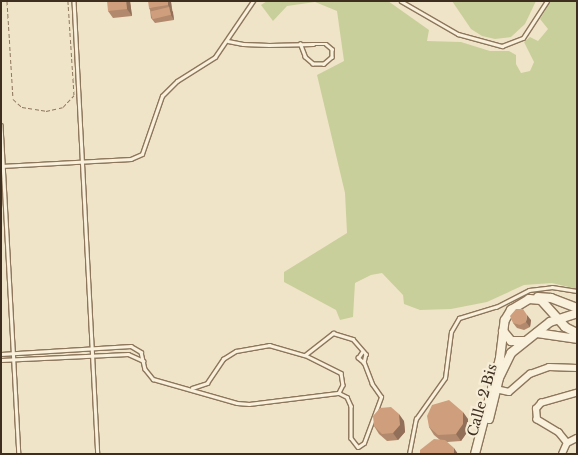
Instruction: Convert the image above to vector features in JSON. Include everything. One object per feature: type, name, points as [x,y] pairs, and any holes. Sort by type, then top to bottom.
[{"type":"street","points":[[534,298],[550,298],[577,308]]},
{"type":"street","points":[[534,298],[545,302],[565,327],[577,332]]},
{"type":"street","name":"Calle 2 Bis","points":[[475,454],[500,358],[503,331],[511,310],[534,298]]},
{"type":"street","name":"Calle 2 Bis","points":[[480,454],[496,389],[506,360],[524,341],[559,319],[577,313]]},
{"type":"street","points":[[503,331],[511,341],[524,341]]},
{"type":"street","points":[[537,333],[551,332],[577,339]]},
{"type":"street","points":[[496,389],[509,392],[530,374],[548,367],[577,368]]},
{"type":"street","points":[[567,443],[559,433],[537,420],[536,409],[541,403],[577,392]]},
{"type":"street","points":[[562,454],[567,443],[577,438]]},
{"type":"lane","points":[[74,1],[94,348],[98,454]]},
{"type":"lane","points":[[2,165],[84,163],[131,159],[142,154],[162,96],[177,81],[215,57],[228,41],[254,1]]},
{"type":"lane","points":[[401,1],[458,34],[502,46],[523,38],[547,1]]},
{"type":"lane","points":[[228,41],[243,44],[300,44],[326,44],[332,49],[332,57],[324,64],[313,64],[305,57],[300,44]]},
{"type":"lane","points":[[1,125],[15,353],[19,454]]},
{"type":"lane","points":[[409,454],[416,419],[445,378],[451,332],[459,318],[496,308],[529,290],[552,287],[577,291]]},
{"type":"lane","points":[[305,355],[326,338],[339,333],[353,339],[362,352],[366,354],[364,363]]},
{"type":"lane","points":[[191,388],[207,382],[228,355],[250,346],[269,345],[305,355],[341,373],[343,385],[339,393]]},
{"type":"lane","points":[[1,354],[135,347],[144,355],[144,368],[153,380],[249,404],[339,393],[347,397],[351,406],[351,438],[358,446],[364,443],[380,397],[364,363],[358,358],[362,352]]},
{"type":"lane","points":[[1,360],[128,354],[144,361]]},
{"type":"path","points":[[7,1],[13,99],[22,107],[46,112],[63,107],[74,95],[68,1]]},
{"type":"green space","points":[[267,1],[388,1],[429,30],[427,41],[461,42],[490,51],[509,51],[516,55],[516,64],[521,73],[530,71],[534,62],[524,42],[530,37],[538,41],[548,29],[540,19],[551,1],[577,1],[577,289],[552,283],[524,285],[487,302],[451,309],[420,310],[404,304],[403,295],[382,273],[371,275],[355,283],[353,317],[340,320],[336,310],[284,282],[284,272],[347,233],[345,193],[317,75],[344,61],[337,11],[315,2],[287,6],[273,21],[261,5]]},
{"type":"green space","points":[[452,1],[536,1],[525,24],[511,37],[495,39],[482,36],[471,29]]},
{"type":"building","points":[[107,1],[126,1],[127,9],[108,11]]},
{"type":"building","points":[[148,1],[168,1],[168,5],[149,8]]},
{"type":"building","points":[[169,7],[171,15],[152,19],[151,12]]},
{"type":"building","points":[[516,309],[523,309],[527,315],[526,322],[520,325],[513,323],[510,316]]},
{"type":"building","points":[[449,400],[463,412],[463,424],[456,434],[438,435],[429,427],[427,416],[432,405]]},
{"type":"building","points":[[391,407],[399,414],[400,425],[393,433],[382,434],[374,426],[373,416],[380,408]]},
{"type":"building","points":[[434,439],[445,440],[454,448],[454,454],[420,454],[420,450]]}]
